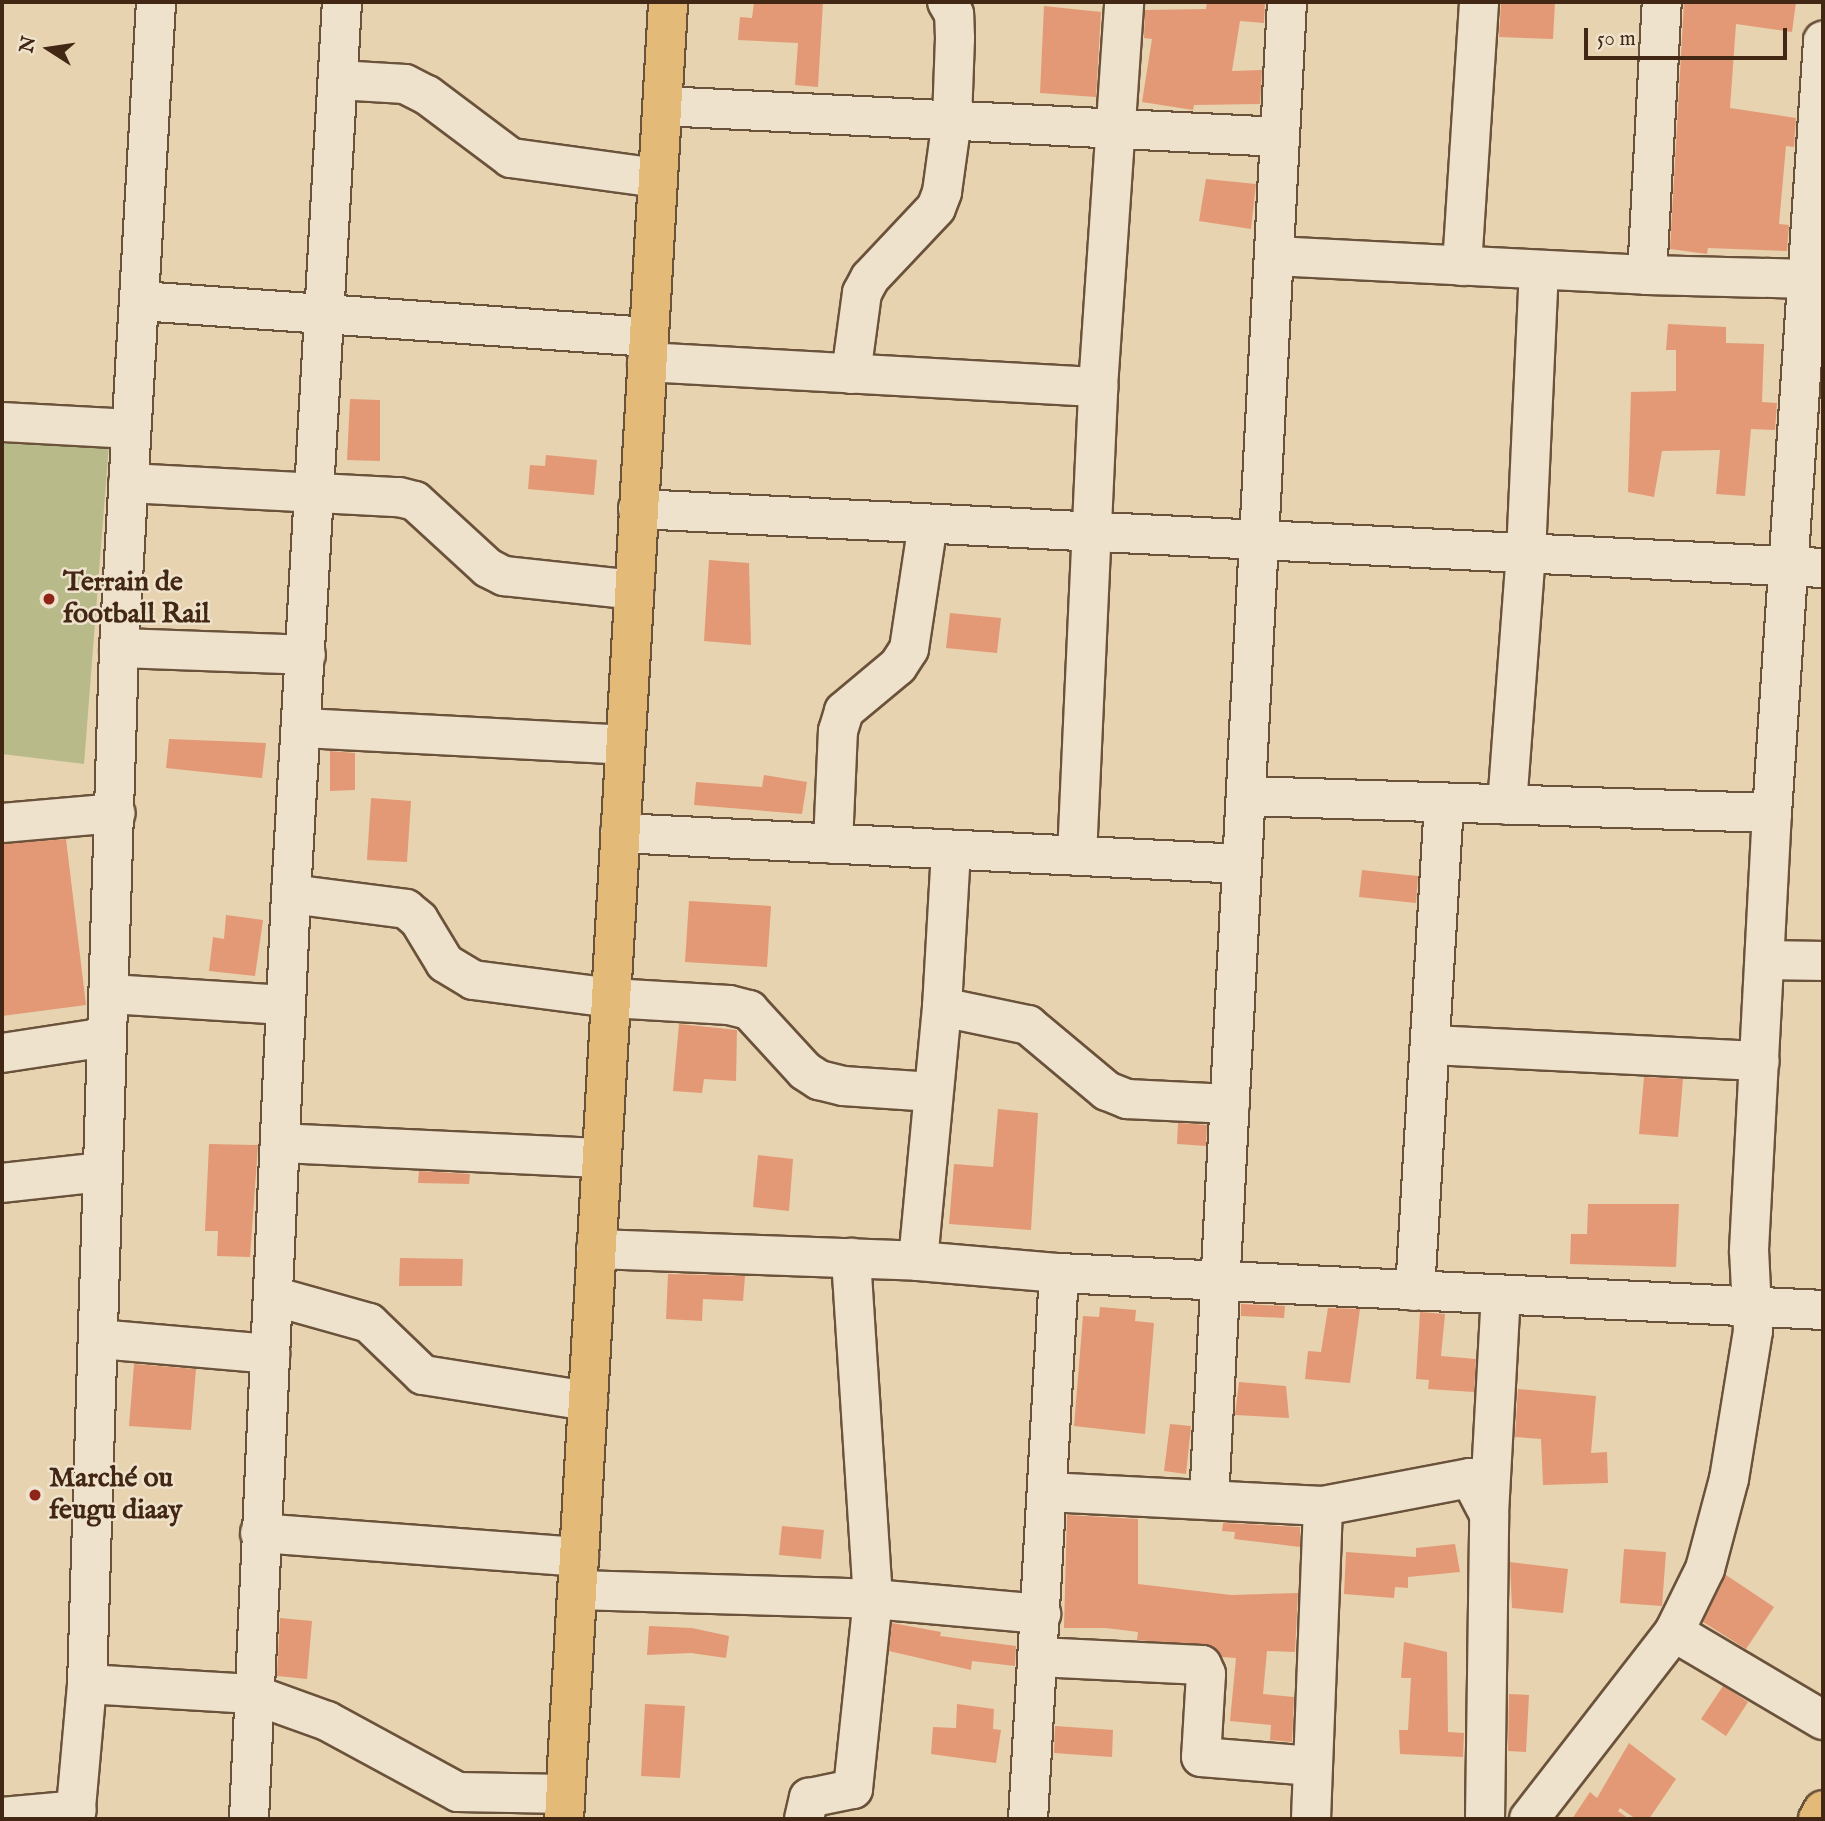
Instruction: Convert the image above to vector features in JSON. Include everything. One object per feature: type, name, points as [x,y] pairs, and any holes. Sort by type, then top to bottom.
[{"type":"main road","points":[[565,1807],[667,2]]},
{"type":"main road","points":[[1818,1819],[1823,1810]]},
{"type":"street","points":[[2,1817],[76,1815],[87,1684],[119,648],[156,2]]},
{"type":"street","points":[[249,1819],[252,1694],[291,894],[303,728],[342,2]]},
{"type":"street","points":[[851,374],[862,293],[870,278],[936,208],[952,120],[954,14],[947,2]]},
{"type":"street","points":[[1077,856],[1095,532],[1098,387],[1124,2]]},
{"type":"street","points":[[1209,1500],[1287,2]]},
{"type":"street","points":[[1462,266],[1479,2]]},
{"type":"street","points":[[1647,275],[1662,2]]},
{"type":"street","points":[[1529,1819],[1674,1632],[1705,1569],[1718,1528],[1755,1304],[1749,1250],[1772,813],[1805,567],[1806,279],[1823,41]]},
{"type":"street","points":[[338,80],[405,84],[427,95],[511,158],[657,178]]},
{"type":"street","points":[[662,106],[1280,137]]},
{"type":"street","points":[[1274,256],[1647,275],[1806,279]]},
{"type":"street","points":[[1507,805],[1526,554],[1539,270]]},
{"type":"street","points":[[140,301],[325,314],[851,374],[1098,387]]},
{"type":"street","points":[[2,422],[131,429]]},
{"type":"street","points":[[128,483],[415,501],[488,568],[504,576],[634,590]]},
{"type":"street","points":[[638,509],[1805,567]]},
{"type":"street","points":[[833,844],[838,731],[844,711],[898,666],[909,649],[928,524]]},
{"type":"street","points":[[119,648],[306,655]]},
{"type":"street","points":[[303,728],[625,745]]},
{"type":"street","points":[[1246,796],[1772,813]]},
{"type":"street","points":[[1415,1291],[1444,803]]},
{"type":"street","points":[[2,823],[116,813]]},
{"type":"street","points":[[620,833],[951,852],[1242,864]]},
{"type":"street","points":[[918,1261],[942,1007],[951,852]]},
{"type":"street","points":[[291,894],[405,909],[419,920],[445,963],[472,980],[611,998],[749,1010],[805,1071],[820,1080],[843,1086],[933,1092]]},
{"type":"street","points":[[1766,960],[1823,961]]},
{"type":"street","points":[[109,994],[286,1005]]},
{"type":"street","points":[[942,1007],[1028,1025],[1107,1091],[1127,1099],[1230,1104]]},
{"type":"street","points":[[2,1052],[106,1037]]},
{"type":"street","points":[[1430,1045],[1760,1061]]},
{"type":"street","points":[[280,1143],[602,1158]]},
{"type":"street","points":[[2,1183],[102,1172]]},
{"type":"street","points":[[596,1249],[918,1261],[1059,1273],[1501,1295],[1755,1304],[1823,1310]]},
{"type":"street","points":[[804,1819],[809,1798],[853,1789],[873,1599],[851,1258]]},
{"type":"street","points":[[1028,1819],[1059,1273]]},
{"type":"street","points":[[1485,1819],[1489,1514],[1501,1295]]},
{"type":"street","points":[[273,1296],[369,1323],[423,1375],[588,1401]]},
{"type":"street","points":[[99,1339],[270,1354]]},
{"type":"street","points":[[1047,1492],[1323,1506],[1470,1478],[1489,1514]]},
{"type":"street","points":[[1311,1819],[1323,1506]]},
{"type":"street","points":[[260,1533],[578,1574],[1041,1614]]},
{"type":"street","points":[[1674,1632],[1823,1720]]},
{"type":"street","points":[[1038,1657],[1202,1665],[1206,1674],[1201,1757],[1313,1766]]},
{"type":"street","points":[[87,1684],[252,1694],[327,1721],[458,1792],[565,1807]]},
{"type":"green space","name":"Terrain de football Rail","points":[[2,438],[109,444],[84,764],[2,754]]},
{"type":"building","points":[[754,2],[823,2],[818,87],[795,85],[798,43],[738,40],[740,17],[752,18]]},
{"type":"building","points":[[1207,2],[1265,2],[1264,23],[1240,21],[1232,71],[1262,70],[1260,104],[1194,105],[1193,110],[1142,102],[1152,39],[1144,38],[1145,10],[1206,9]]},
{"type":"building","points":[[1501,2],[1555,2],[1553,39],[1499,37]]},
{"type":"building","points":[[1684,2],[1796,2],[1792,32],[1736,24],[1730,108],[1796,118],[1794,147],[1786,146],[1779,224],[1789,225],[1787,251],[1708,248],[1707,254],[1670,249]]},
{"type":"building","points":[[1044,6],[1101,12],[1096,97],[1040,93]]},
{"type":"building","points":[[1206,179],[1256,184],[1251,229],[1199,221]]},
{"type":"building","points":[[1668,324],[1726,327],[1726,343],[1764,344],[1762,402],[1777,403],[1775,430],[1751,429],[1745,496],[1716,494],[1720,450],[1662,451],[1654,497],[1628,492],[1631,392],[1676,391],[1676,350],[1666,350]]},
{"type":"building","points":[[350,399],[380,400],[380,461],[347,460]]},
{"type":"building","points":[[546,455],[597,460],[594,495],[528,489],[530,465],[545,466]]},
{"type":"building","points":[[709,560],[749,563],[751,645],[704,641]]},
{"type":"building","points":[[950,613],[1001,618],[997,653],[946,648]]},
{"type":"building","points":[[169,739],[266,743],[262,778],[166,768]]},
{"type":"building","points":[[330,751],[355,753],[355,790],[330,791]]},
{"type":"building","points":[[764,775],[807,782],[802,814],[694,805],[696,782],[762,787]]},
{"type":"building","points":[[371,798],[411,801],[407,862],[367,860]]},
{"type":"building","points":[[66,839],[86,1005],[2,1016],[2,844]]},
{"type":"building","points":[[1362,870],[1418,876],[1416,903],[1359,897]]},
{"type":"building","points":[[689,901],[771,906],[767,967],[685,962]]},
{"type":"building","points":[[226,915],[263,920],[255,976],[209,971],[213,937],[224,939]]},
{"type":"building","points":[[679,1024],[737,1030],[736,1081],[704,1079],[702,1093],[673,1091]]},
{"type":"building","points":[[1644,1077],[1683,1079],[1678,1137],[1639,1134]]},
{"type":"building","points":[[998,1109],[1038,1113],[1031,1230],[949,1224],[954,1164],[993,1167]]},
{"type":"building","points":[[1178,1123],[1207,1125],[1206,1146],[1177,1144]]},
{"type":"building","points":[[209,1144],[258,1145],[250,1257],[217,1256],[218,1231],[205,1231]]},
{"type":"building","points":[[758,1155],[793,1159],[789,1211],[753,1207]]},
{"type":"building","points":[[419,1171],[470,1174],[469,1184],[418,1183]]},
{"type":"building","points":[[1588,1204],[1679,1204],[1676,1267],[1570,1264],[1571,1234],[1587,1234]]},
{"type":"building","points":[[400,1258],[463,1259],[462,1286],[399,1286]]},
{"type":"building","points":[[668,1274],[745,1276],[743,1301],[703,1299],[702,1321],[666,1319]]},
{"type":"building","points":[[1241,1304],[1285,1306],[1284,1318],[1241,1316]]},
{"type":"building","points":[[1100,1307],[1136,1310],[1135,1321],[1154,1323],[1145,1434],[1074,1426],[1083,1316],[1099,1317]]},
{"type":"building","points":[[1328,1308],[1360,1309],[1350,1383],[1305,1379],[1308,1351],[1321,1352]]},
{"type":"building","points":[[1420,1312],[1445,1314],[1441,1356],[1476,1359],[1474,1392],[1428,1389],[1429,1380],[1416,1379]]},
{"type":"building","points":[[134,1364],[196,1369],[191,1430],[129,1426]]},
{"type":"building","points":[[1239,1382],[1286,1386],[1289,1418],[1235,1415]]},
{"type":"building","points":[[1518,1389],[1596,1396],[1591,1453],[1607,1452],[1608,1483],[1543,1485],[1541,1439],[1515,1437]]},
{"type":"building","points":[[1170,1424],[1191,1426],[1186,1474],[1164,1471]]},
{"type":"building","points":[[1067,1515],[1138,1519],[1138,1584],[1231,1595],[1298,1593],[1295,1652],[1267,1651],[1263,1694],[1294,1697],[1292,1742],[1270,1740],[1271,1725],[1230,1721],[1236,1658],[1222,1657],[1214,1647],[1137,1640],[1138,1632],[1106,1628],[1064,1628]]},
{"type":"building","points":[[1223,1523],[1300,1527],[1300,1547],[1234,1539],[1235,1532],[1222,1531]]},
{"type":"building","points":[[782,1526],[824,1530],[821,1559],[779,1555]]},
{"type":"building","points":[[1455,1544],[1460,1572],[1408,1577],[1408,1588],[1395,1587],[1394,1598],[1344,1594],[1346,1552],[1416,1557],[1416,1548]]},
{"type":"building","points":[[1624,1549],[1666,1552],[1662,1606],[1620,1603]]},
{"type":"building","points":[[1510,1562],[1568,1569],[1563,1613],[1512,1608]]},
{"type":"building","points":[[1726,1575],[1774,1607],[1746,1649],[1703,1622]]},
{"type":"building","points":[[280,1618],[312,1621],[307,1679],[277,1676]]},
{"type":"building","points":[[892,1623],[941,1632],[940,1636],[1016,1646],[1015,1666],[972,1661],[971,1670],[889,1651]]},
{"type":"building","points":[[649,1626],[692,1628],[729,1636],[726,1658],[691,1653],[647,1655]]},
{"type":"building","points":[[1404,1642],[1447,1652],[1448,1732],[1464,1733],[1463,1757],[1400,1754],[1399,1730],[1408,1730],[1411,1678],[1401,1678]]},
{"type":"building","points":[[1723,1686],[1748,1702],[1726,1736],[1701,1719]]},
{"type":"building","points":[[1509,1694],[1529,1695],[1526,1752],[1508,1751]]},
{"type":"building","points":[[645,1704],[685,1706],[680,1778],[641,1776]]},
{"type":"building","points":[[957,1704],[994,1709],[993,1729],[1001,1730],[996,1763],[931,1754],[933,1727],[956,1728]]},
{"type":"building","points":[[1055,1726],[1113,1730],[1112,1757],[1054,1753]]},
{"type":"building","points":[[1629,1743],[1676,1779],[1649,1819],[1636,1819],[1620,1808],[1618,1811],[1629,1819],[1572,1819],[1590,1792],[1597,1798]]},
{"type":"place","name":"Terrain de football Rail","points":[[49,599]]},
{"type":"place","name":"Marché ou feugu diaay","points":[[35,1495]]}]
